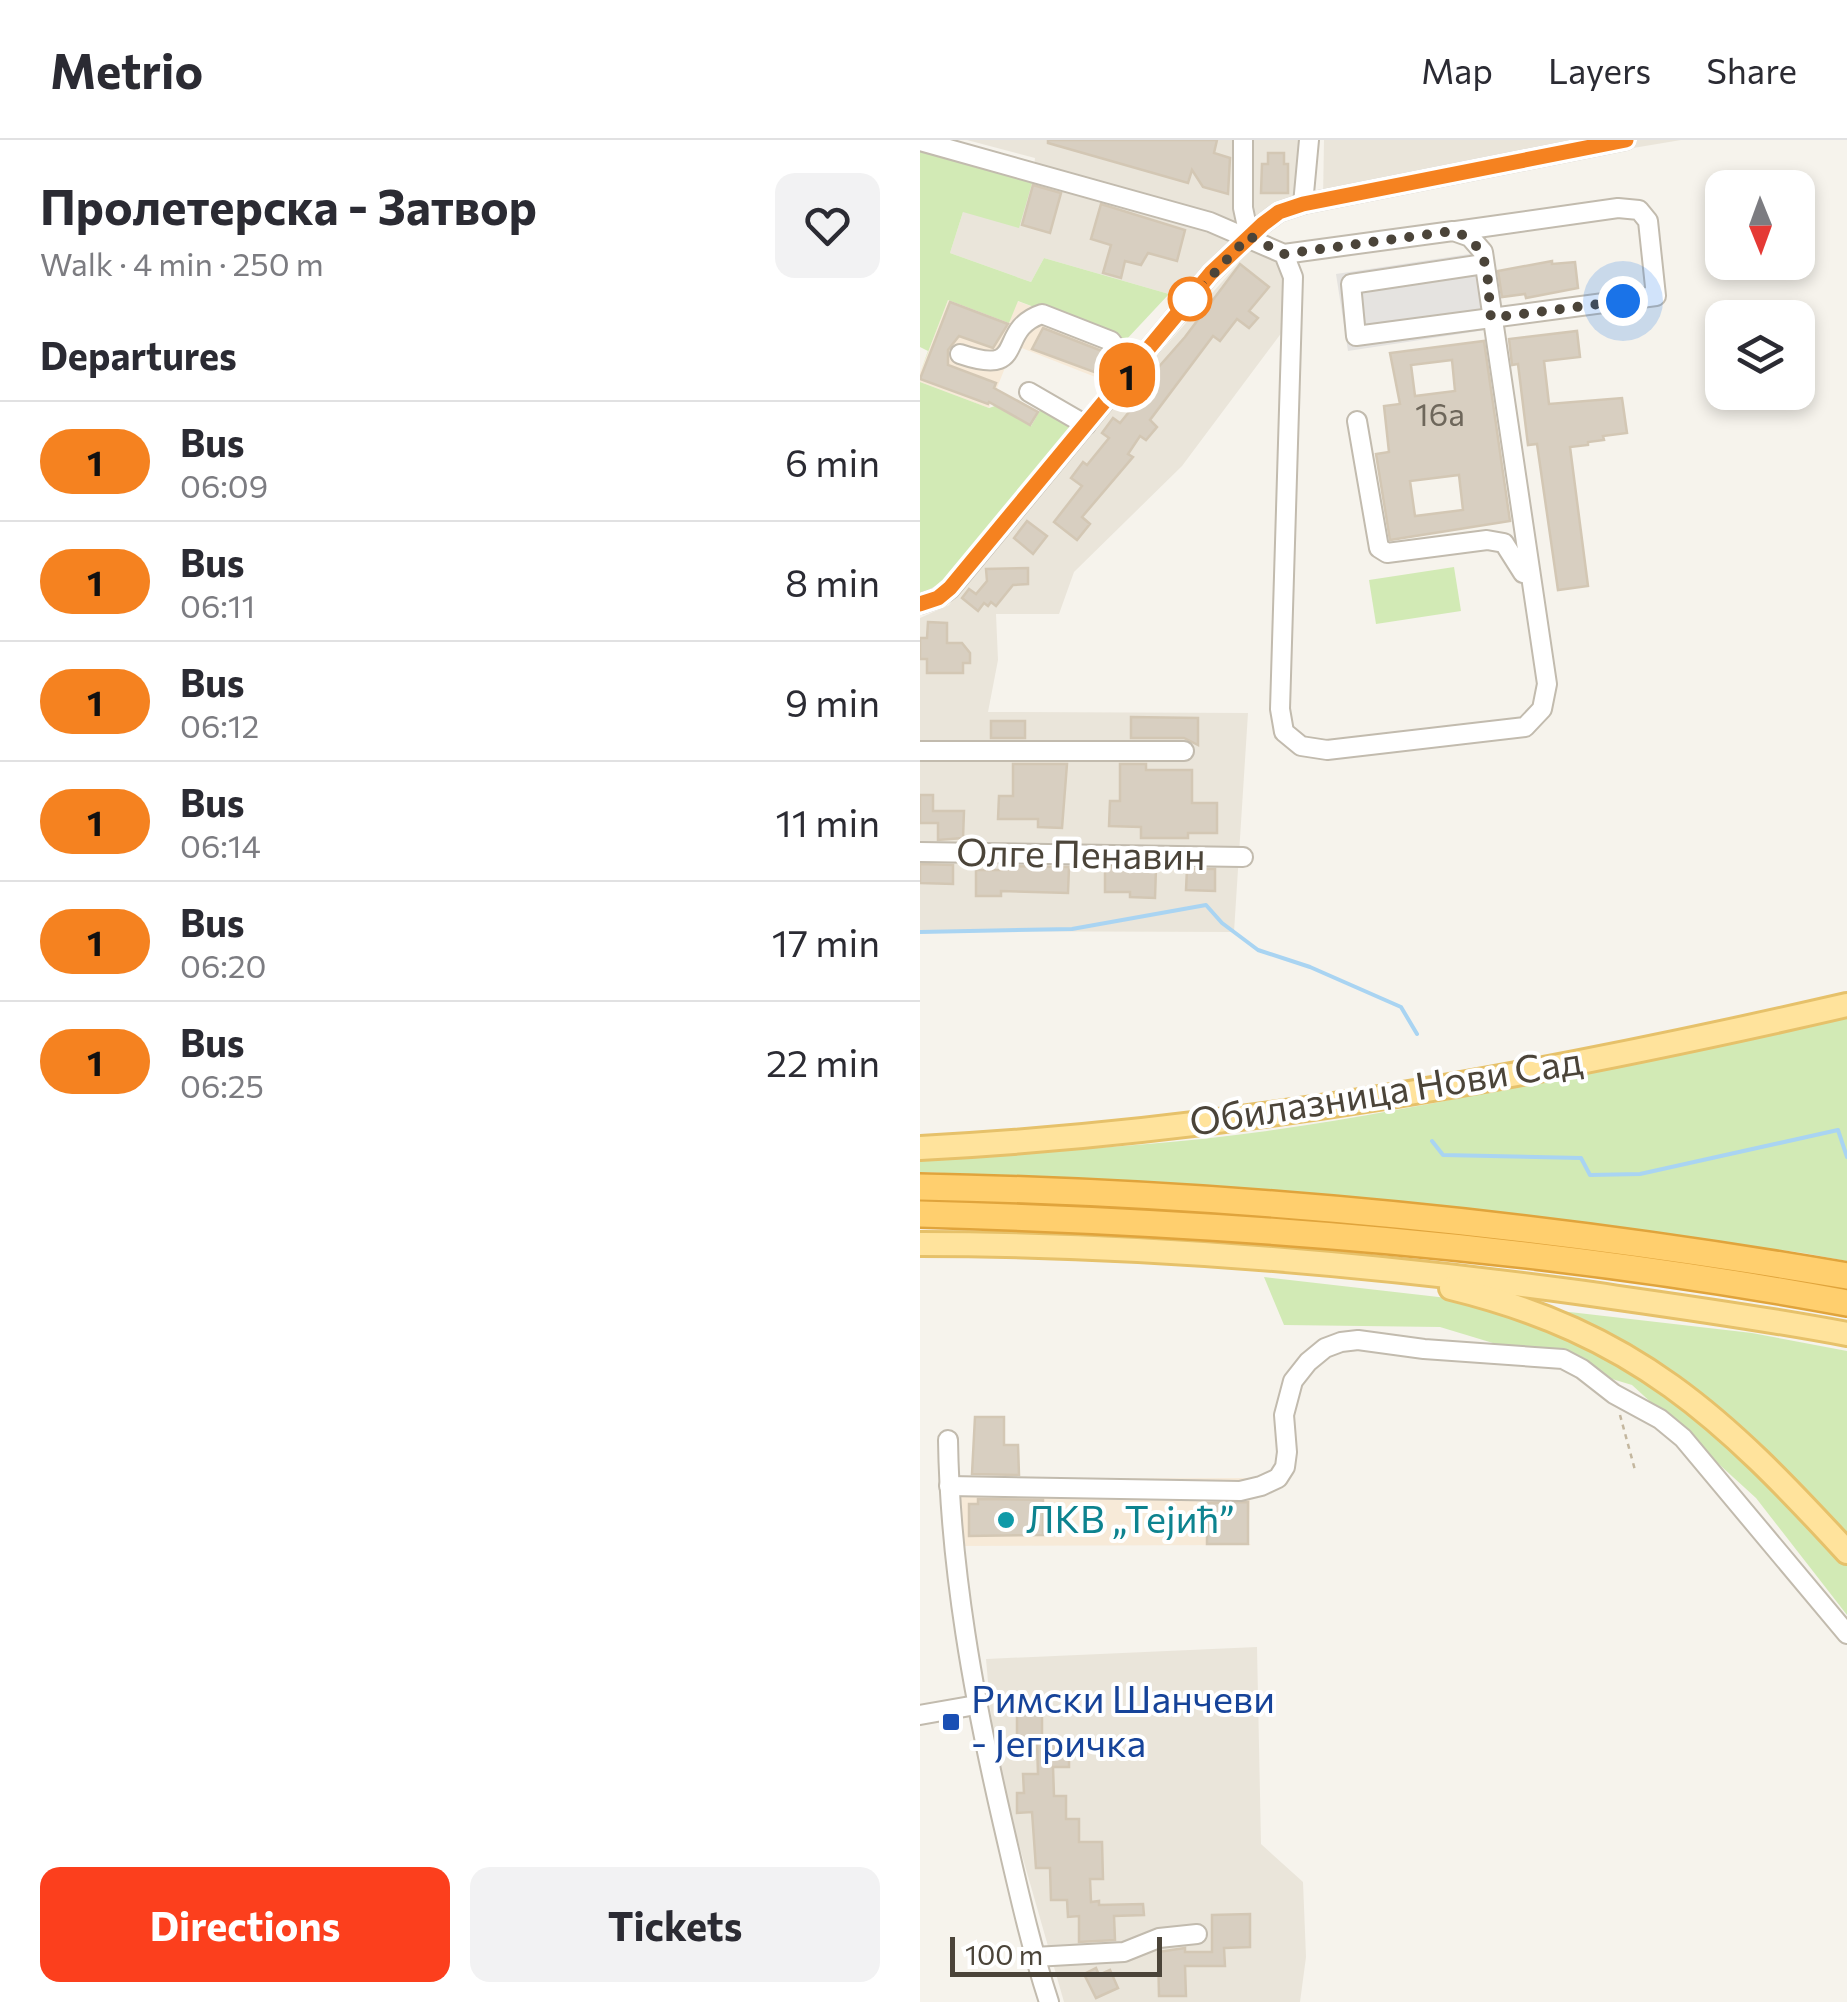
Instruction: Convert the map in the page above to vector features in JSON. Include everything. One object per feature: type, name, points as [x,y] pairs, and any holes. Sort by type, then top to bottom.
[{"type":"highway","points":[[920,1187],[1175,1197],[1397,1214],[1847,1276]]},
{"type":"highway","points":[[920,1214],[1080,1219],[1405,1241],[1847,1302]]},
{"type":"main road","name":"Обилазница Нови Сад","points":[[920,1148],[1132,1131],[1330,1106],[1535,1070],[1847,1004]]},
{"type":"main road","points":[[920,1244],[1102,1249],[1360,1267],[1614,1297],[1847,1334]]},
{"type":"main road","points":[[1360,1267],[1511,1304],[1584,1332],[1636,1360],[1685,1394],[1734,1436],[1847,1552]]},
{"type":"street","points":[[1243,140],[1243,208],[1249,236]]},
{"type":"street","points":[[1303,204],[1309,140]]},
{"type":"street","points":[[920,604],[938,598],[950,588],[1211,273],[1279,212],[1626,140]]},
{"type":"street","points":[[920,141],[1210,222],[1284,254],[1618,208],[1639,210],[1648,221],[1656,296],[1356,336],[1351,284],[1484,264]]},
{"type":"street","points":[[1284,254],[1293,277],[1280,709],[1284,732],[1302,746],[1327,750],[1524,727],[1542,709],[1547,684],[1482,252],[1470,237],[1453,231]]},
{"type":"street","points":[[960,354],[1000,361],[1006,357],[1019,327],[1042,314],[1111,341],[1132,369]]},
{"type":"street","points":[[1029,392],[1086,424]]},
{"type":"street","points":[[1358,422],[1379,548],[1387,552],[1487,540],[1504,544],[1520,564],[1533,607]]},
{"type":"street","points":[[920,750],[1184,750]]},
{"type":"street","name":"Олге Пенавин","points":[[920,852],[1243,856]]},
{"type":"street","points":[[949,1486],[1240,1491],[1278,1478],[1285,1467],[1284,1414],[1293,1382],[1324,1348],[1358,1340],[1562,1359],[1660,1419],[1683,1438],[1847,1634]]},
{"type":"street","points":[[948,1440],[949,1486],[976,1706],[1034,1957],[1049,2002]]},
{"type":"street","points":[[920,1715],[976,1706]]},
{"type":"street","points":[[1034,1957],[1124,1952],[1159,1938],[1197,1934]]},
{"type":"path","points":[[1614,1394],[1636,1470]]},
{"type":"shaded area","points":[[967,140],[1304,140],[1302,201],[1250,221],[1185,285],[1169,294],[1044,258],[1031,282],[950,253],[963,212],[1033,180],[1035,158]]},
{"type":"shaded area","points":[[1324,140],[1681,140],[1323,200]]},
{"type":"shaded area","points":[[1258,241],[1298,260],[1291,320],[1182,466],[1074,572],[1059,614],[996,614],[998,660],[988,712],[1248,713],[1234,932],[920,931],[920,618],[949,605],[1054,473]]},
{"type":"shaded area","points":[[1483,252],[1492,329],[1348,351],[1336,274]]},
{"type":"shaded area","points":[[948,300],[1009,322],[1017,301],[1125,341],[1108,382],[1014,345],[989,408],[920,382]]},
{"type":"shaded area","points":[[1251,1478],[1251,1545],[956,1546],[950,1479]]},
{"type":"shaded area","points":[[1257,1647],[1261,1844],[1303,1882],[1306,1957],[1300,2002],[1064,2002],[995,1761],[986,1659]]},
{"type":"green space","points":[[920,148],[1033,180],[1019,228],[963,212],[950,253],[1031,282],[1044,258],[1169,294],[1125,341],[1018,301],[1009,323],[948,300],[920,373],[928,351],[920,347]]},
{"type":"green space","points":[[920,382],[989,408],[995,406],[1031,426],[1042,407],[1067,421],[1069,428],[944,582],[920,594]]},
{"type":"green space","points":[[1454,567],[1461,611],[1376,624],[1369,580]]},
{"type":"green space","points":[[1847,1017],[1847,1261],[1348,1198],[1147,1182],[920,1172],[920,1157],[1181,1141],[1340,1120]]},
{"type":"green space","points":[[1264,1277],[1752,1333],[1847,1351],[1847,1615],[1756,1498],[1632,1385],[1440,1327],[1284,1325]]},
{"type":"building","points":[[1048,140],[1217,140],[1214,153],[1230,158],[1228,194],[1203,187],[1192,170],[1188,183]]},
{"type":"building","points":[[1268,153],[1284,153],[1288,193],[1261,193],[1262,164],[1268,164]]},
{"type":"building","points":[[1033,185],[1061,193],[1050,233],[1022,225]]},
{"type":"building","points":[[1101,204],[1185,230],[1177,261],[1148,253],[1141,265],[1125,261],[1121,278],[1103,273],[1111,245],[1091,239]]},
{"type":"building","points":[[1552,261],[1575,262],[1578,288],[1526,298],[1525,294],[1502,297],[1498,271]]},
{"type":"building","points":[[1240,264],[1269,287],[1249,311],[1258,318],[1249,328],[1237,319],[1220,341],[1213,336],[1150,420],[1157,427],[1146,440],[1140,436],[1128,454],[1133,457],[1082,517],[1090,524],[1077,540],[1054,522],[1082,486],[1071,478],[1109,438],[1102,433],[1113,418],[1120,423],[1146,391],[1141,387]]},
{"type":"building","points":[[950,302],[1008,324],[993,348],[959,336],[948,350],[948,365],[996,383],[994,388],[1038,412],[1030,425],[989,402],[920,379]]},
{"type":"building","points":[[1043,328],[1102,351],[1094,372],[1032,349]]},
{"type":"building","points":[[1577,331],[1580,357],[1544,361],[1549,404],[1622,398],[1627,433],[1570,447],[1588,586],[1558,590],[1537,444],[1528,445],[1518,364],[1512,365],[1509,339]]},
{"type":"building","points":[[1484,341],[1510,521],[1390,540],[1376,454],[1389,452],[1384,406],[1400,404],[1390,353]],"holes":[[[1452,360],[1455,391],[1415,396],[1411,365]],[[1459,475],[1463,510],[1415,516],[1410,481]]]},
{"type":"building","points":[[1027,521],[1047,536],[1033,554],[1014,538]]},
{"type":"building","points":[[1028,568],[1028,584],[1013,585],[996,606],[984,603],[978,611],[962,598],[969,589],[976,594],[987,581],[986,569]]},
{"type":"building","points":[[928,622],[947,623],[947,643],[962,643],[970,653],[970,663],[963,663],[963,673],[927,673],[927,659],[920,659],[920,638],[927,638]]},
{"type":"building","points":[[1131,717],[1198,718],[1198,745],[1184,738],[1131,738]]},
{"type":"building","points":[[991,721],[1025,721],[1025,738],[991,738]]},
{"type":"building","points":[[1013,764],[1067,764],[1062,828],[1038,827],[1038,819],[998,819],[999,796],[1013,796]]},
{"type":"building","points":[[1120,764],[1146,764],[1146,770],[1192,770],[1192,803],[1217,803],[1217,833],[1188,833],[1188,838],[1141,838],[1141,827],[1109,826],[1110,801],[1120,801]]},
{"type":"building","points":[[920,795],[933,795],[933,811],[964,811],[963,838],[938,840],[938,823],[920,823]]},
{"type":"building","points":[[920,864],[953,865],[953,884],[920,883]]},
{"type":"building","points":[[1003,866],[1069,867],[1068,893],[1001,891],[1001,896],[976,896],[976,870],[1002,870]]},
{"type":"building","points":[[1105,867],[1156,868],[1155,898],[1105,892]]},
{"type":"building","points":[[1187,869],[1215,869],[1215,891],[1186,890]]},
{"type":"building","points":[[975,1417],[1004,1417],[1004,1445],[1018,1445],[1019,1475],[972,1474]]},
{"type":"building","name":"ЛКВ „Тејић”","points":[[978,1499],[1043,1500],[1043,1535],[969,1536],[969,1504],[978,1504]]},
{"type":"building","points":[[1248,1502],[1248,1544],[1207,1544],[1207,1503]]},
{"type":"building","points":[[1017,1711],[1042,1711],[1042,1738],[1017,1738]]},
{"type":"building","points":[[1075,1741],[1075,1755],[1069,1755],[1069,1767],[1053,1767],[1054,1796],[1066,1796],[1066,1819],[1079,1819],[1079,1842],[1102,1842],[1103,1879],[1090,1879],[1091,1902],[1143,1904],[1144,1915],[1114,1916],[1115,1940],[1079,1942],[1079,1916],[1068,1917],[1067,1900],[1051,1900],[1050,1868],[1036,1868],[1032,1812],[1017,1813],[1017,1793],[1024,1793],[1023,1774],[1038,1774],[1037,1742]]},
{"type":"building","points":[[1250,1914],[1250,1947],[1224,1948],[1225,1966],[1185,1966],[1186,1996],[1159,1996],[1158,1952],[1185,1948],[1185,1952],[1212,1952],[1212,1915]]},
{"type":"building","points":[[1096,1968],[1099,1975],[1110,1970],[1118,1988],[1096,1998],[1084,1974]]},
{"type":"waterway","points":[[920,932],[1072,929],[1206,905],[1222,923],[1258,950],[1310,967],[1401,1007],[1417,1034]]},
{"type":"waterway","points":[[1432,1141],[1443,1155],[1581,1158],[1590,1175],[1640,1174],[1838,1130],[1847,1157]]},
{"type":"bus line","name":"1","points":[[920,604],[938,598],[950,588],[1211,273],[1279,212],[1626,140]]},
{"type":"place","name":"ЛКВ „Тејић”","points":[[1006,1520]]},
{"type":"place","name":"Римски Шанчеви - Јегричка","points":[[951,1722]]},
{"type":"route","points":[[1190,299],[1249,236],[1284,254],[1453,231],[1470,237],[1482,252],[1491,318],[1623,301]]}]
